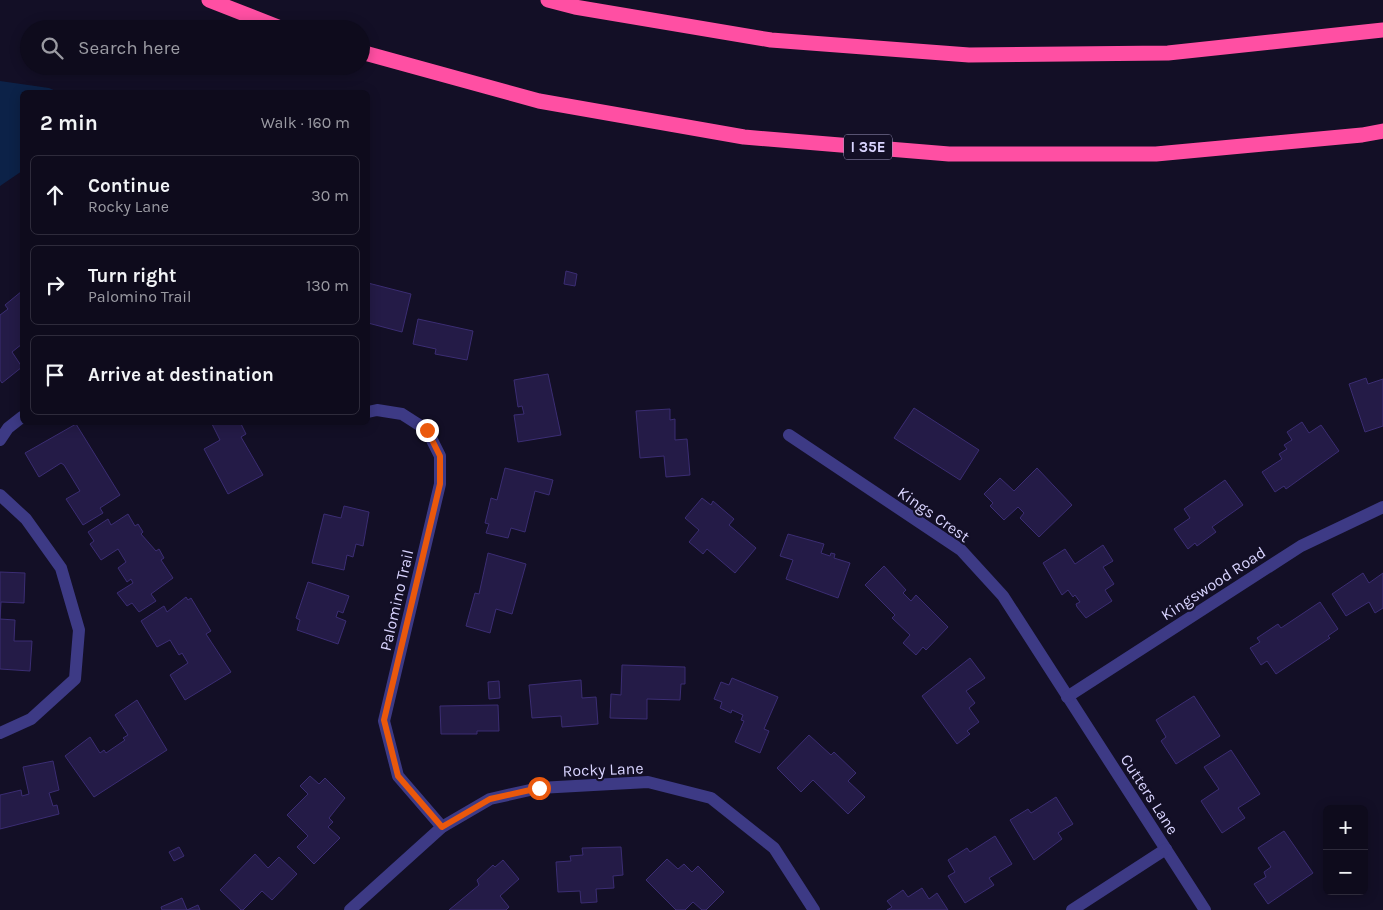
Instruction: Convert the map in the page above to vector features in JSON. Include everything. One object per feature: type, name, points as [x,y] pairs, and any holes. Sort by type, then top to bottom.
[{"type":"highway","points":[[209,0],[261,20]]},
{"type":"highway","points":[[548,0],[575,7],[771,40],[969,55],[1168,53],[1383,30]]},
{"type":"highway","name":"I 35E","points":[[370,55],[539,102],[744,137],[949,154],[1156,154],[1362,135],[1383,131]]},
{"type":"street","name":"Palomino Trail","points":[[370,412],[377,410],[402,414],[427,430],[440,456],[440,484],[384,720],[398,776],[442,827]]},
{"type":"street","points":[[0,440],[8,428],[20,419]]},
{"type":"street","name":"Kings Crest","points":[[789,435],[961,550],[1003,596],[1067,697]]},
{"type":"street","points":[[0,495],[26,519],[61,568],[79,630],[75,679],[31,719],[0,733]]},
{"type":"street","name":"Kingswood Road","points":[[1067,697],[1301,546],[1383,506]]},
{"type":"street","name":"Cutters Lane","points":[[1067,697],[1205,910]]},
{"type":"street","name":"Rocky Lane","points":[[350,910],[442,827],[490,799],[539,788],[648,782],[711,798],[774,848],[814,910]]},
{"type":"street","points":[[1072,910],[1166,849]]},
{"type":"water","points":[[0,81],[54,90],[20,90],[20,172],[0,186]]},
{"type":"building","points":[[566,271],[577,274],[575,286],[564,284]]},
{"type":"building","points":[[370,284],[411,294],[402,332],[370,324]]},
{"type":"building","points":[[20,293],[20,346],[12,352],[20,364],[20,369],[2,383],[0,380],[0,315],[8,309],[5,305]]},
{"type":"building","points":[[418,319],[473,331],[467,360],[435,354],[436,349],[413,344]]},
{"type":"building","points":[[548,374],[561,435],[518,442],[514,415],[524,414],[522,406],[518,407],[514,380]]},
{"type":"building","points":[[1366,378],[1368,384],[1383,379],[1383,426],[1365,432],[1349,384]]},
{"type":"building","points":[[914,408],[979,450],[960,480],[894,438]]},
{"type":"building","points":[[670,409],[670,420],[675,419],[675,440],[687,439],[690,475],[666,477],[664,456],[640,458],[636,411]]},
{"type":"building","points":[[1302,422],[1309,433],[1321,425],[1339,451],[1286,489],[1284,486],[1275,492],[1262,472],[1282,459],[1279,454],[1287,449],[1284,445],[1292,440],[1287,432]]},
{"type":"building","points":[[77,425],[120,495],[100,508],[103,513],[83,525],[66,499],[80,491],[64,465],[61,463],[39,477],[25,453]]},
{"type":"building","points":[[212,425],[242,425],[246,434],[241,437],[263,475],[228,494],[204,449],[220,440]]},
{"type":"building","points":[[505,468],[553,480],[549,495],[535,491],[525,532],[511,528],[508,538],[486,533],[489,524],[485,523],[491,498],[497,500]]},
{"type":"building","points":[[1037,468],[1072,505],[1039,537],[1020,518],[1024,513],[1018,507],[1004,520],[990,506],[993,503],[984,494],[1000,478],[1014,491]]},
{"type":"building","points":[[1225,480],[1243,505],[1212,527],[1216,532],[1197,546],[1195,543],[1188,549],[1174,529],[1190,518],[1184,509]]},
{"type":"building","points":[[702,498],[711,505],[713,501],[734,519],[729,525],[756,548],[735,573],[707,549],[703,554],[689,542],[699,530],[685,518]]},
{"type":"building","points":[[344,506],[369,512],[363,546],[356,544],[353,557],[347,555],[344,570],[312,563],[324,514],[341,518]]},
{"type":"building","points":[[128,514],[135,526],[138,524],[143,532],[141,534],[156,551],[159,549],[164,558],[161,560],[173,578],[151,594],[156,601],[139,612],[132,603],[127,606],[117,593],[133,583],[131,579],[127,582],[118,568],[126,562],[118,549],[101,560],[90,544],[94,541],[88,532],[108,519],[111,525]]},
{"type":"building","points":[[788,534],[824,544],[821,553],[830,556],[831,553],[835,554],[834,558],[850,563],[838,598],[786,579],[793,560],[780,556]]},
{"type":"building","points":[[1103,545],[1113,561],[1103,567],[1114,584],[1105,590],[1112,601],[1086,618],[1077,607],[1076,604],[1080,602],[1075,595],[1073,597],[1068,590],[1062,595],[1043,563],[1065,549],[1075,564]]},
{"type":"building","points":[[488,553],[526,564],[512,614],[496,609],[490,633],[466,626],[475,593],[479,594]]},
{"type":"building","points":[[884,566],[906,590],[903,593],[911,601],[916,595],[948,627],[926,650],[923,647],[916,655],[903,643],[910,635],[892,618],[895,615],[865,585]]},
{"type":"building","points":[[0,572],[25,573],[24,603],[1,602],[0,619]]},
{"type":"building","points":[[1363,573],[1369,583],[1383,573],[1383,608],[1375,613],[1369,602],[1346,616],[1332,594]]},
{"type":"building","points":[[308,582],[349,596],[343,613],[338,611],[336,617],[346,621],[338,644],[297,630],[300,620],[296,618]]},
{"type":"building","points":[[186,597],[188,600],[191,598],[211,631],[206,634],[231,672],[185,700],[170,675],[188,663],[182,653],[179,655],[170,640],[157,647],[141,621],[164,606],[167,612]]},
{"type":"building","points":[[1320,602],[1338,629],[1328,636],[1330,638],[1276,674],[1267,661],[1261,665],[1250,648],[1260,642],[1257,638],[1278,624],[1281,628]]},
{"type":"building","points":[[0,619],[15,620],[14,641],[32,641],[30,671],[0,669]]},
{"type":"building","points":[[970,658],[985,678],[966,691],[975,703],[969,708],[979,722],[967,731],[970,734],[957,744],[922,696]]},
{"type":"building","points":[[622,665],[685,667],[685,684],[681,684],[680,700],[647,699],[647,719],[610,718],[611,694],[621,695]]},
{"type":"building","points":[[732,678],[778,697],[764,729],[769,731],[760,753],[735,742],[744,721],[741,720],[743,715],[732,710],[731,713],[720,708],[722,702],[714,699],[721,682],[729,685]]},
{"type":"building","points":[[581,680],[582,698],[596,697],[598,724],[562,727],[561,716],[532,718],[529,685]]},
{"type":"building","points":[[499,681],[500,698],[489,699],[488,682]]},
{"type":"building","points":[[1194,696],[1220,736],[1176,764],[1161,741],[1166,737],[1156,720]]},
{"type":"building","points":[[137,700],[167,750],[94,797],[65,756],[90,737],[100,753],[104,750],[106,753],[125,740],[123,738],[128,735],[115,715]]},
{"type":"building","points":[[498,705],[499,731],[477,731],[477,734],[441,734],[440,706]]},
{"type":"building","points":[[809,735],[831,755],[834,752],[856,773],[848,781],[865,797],[848,814],[813,780],[801,792],[777,768]]},
{"type":"building","points":[[1231,750],[1260,794],[1238,808],[1245,818],[1222,833],[1201,801],[1219,789],[1204,767]]},
{"type":"building","points":[[53,761],[59,790],[49,793],[53,806],[57,805],[59,814],[0,829],[0,795],[21,790],[22,796],[29,794],[23,767]]},
{"type":"building","points":[[310,776],[319,784],[325,778],[345,798],[329,818],[333,822],[328,827],[340,838],[314,864],[297,847],[308,836],[287,815],[308,794],[300,786]]},
{"type":"building","points":[[1056,797],[1073,824],[1058,833],[1062,839],[1034,860],[1010,820],[1028,809],[1031,813]]},
{"type":"building","points":[[1284,831],[1313,873],[1268,904],[1254,884],[1266,877],[1264,872],[1271,867],[1258,848]]},
{"type":"building","points":[[995,836],[1012,864],[989,878],[994,885],[965,903],[948,876],[955,872],[948,860],[967,848],[970,852]]},
{"type":"building","points":[[179,847],[184,856],[174,861],[169,852]]},
{"type":"building","points":[[621,847],[623,875],[613,876],[614,888],[596,889],[597,902],[581,903],[580,891],[558,892],[556,862],[571,861],[570,856],[583,855],[582,848]]},
{"type":"building","points":[[255,854],[268,868],[279,857],[297,874],[272,900],[262,891],[241,910],[220,890]]},
{"type":"building","points":[[667,859],[678,869],[684,864],[692,872],[698,866],[724,892],[706,910],[702,910],[693,902],[685,910],[676,910],[646,880]]},
{"type":"building","points":[[503,860],[519,879],[500,896],[509,907],[506,910],[449,910],[479,885],[477,880],[493,865],[495,867]]},
{"type":"building","points":[[922,888],[929,899],[937,893],[948,910],[887,910],[892,907],[887,901],[903,890],[908,897]]},
{"type":"building","points":[[182,898],[187,910],[162,910],[161,907]]},
{"type":"building","points":[[198,905],[200,910],[187,910]]},
{"type":"route","points":[[427,430],[440,456],[440,484],[384,720],[398,776],[442,827],[490,799],[539,788]]}]
